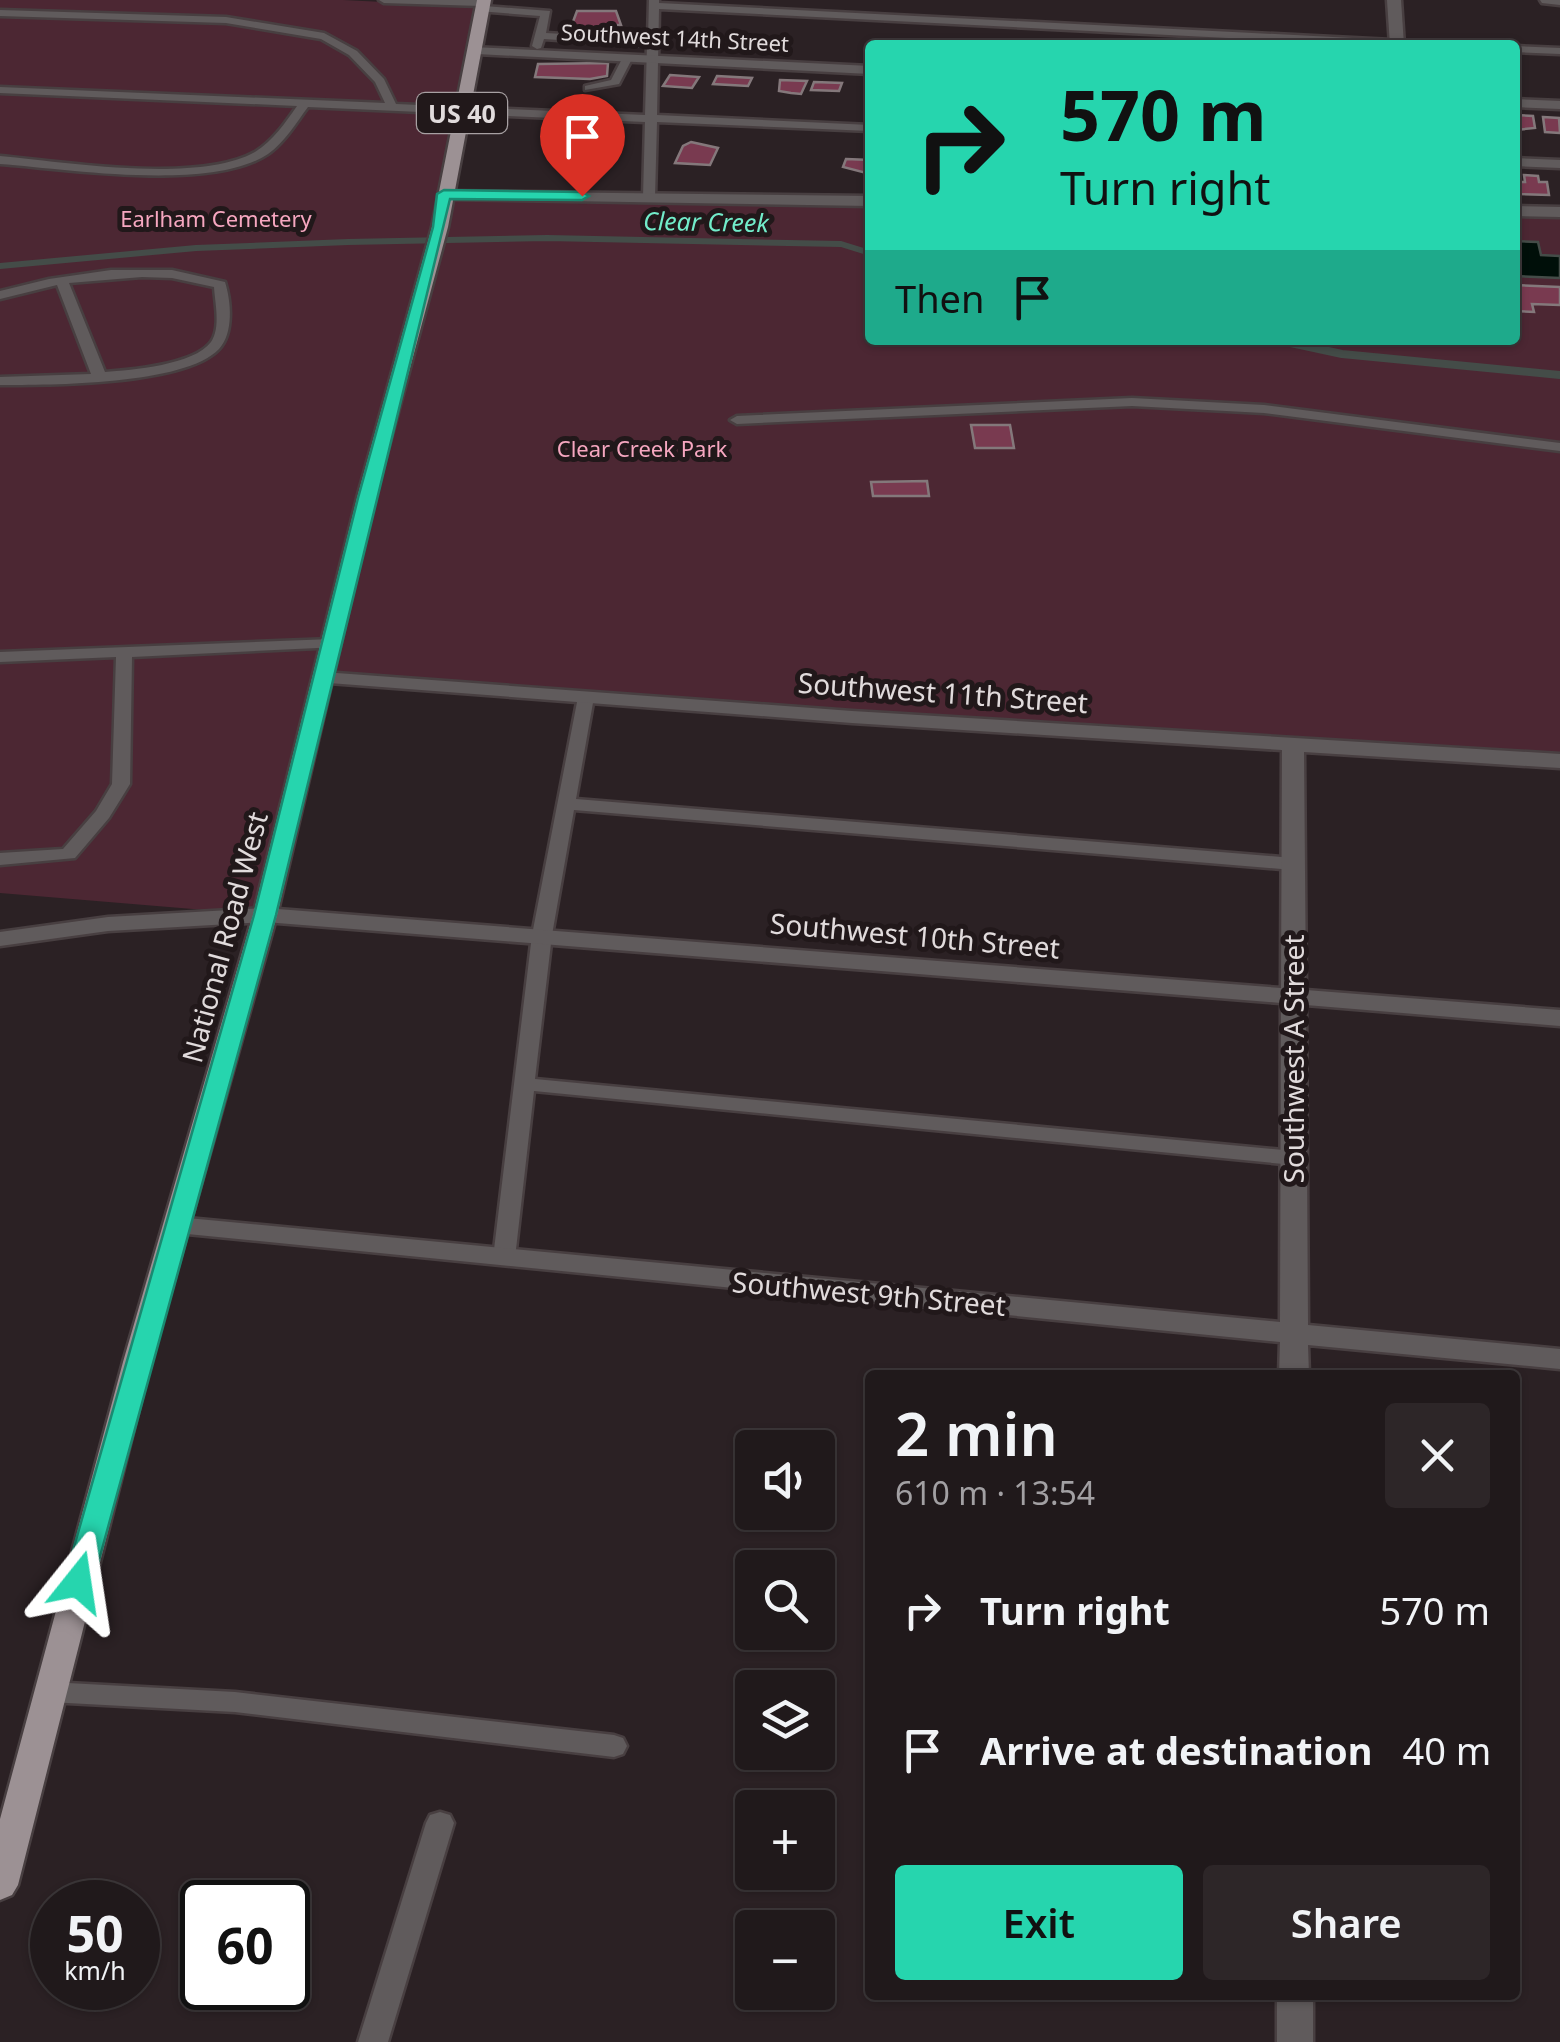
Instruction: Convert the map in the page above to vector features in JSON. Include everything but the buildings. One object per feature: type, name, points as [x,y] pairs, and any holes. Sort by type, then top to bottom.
[{"type":"main road","name":"National Road West","points":[[3,1862],[265,915],[440,227],[483,4]]},
{"type":"street","points":[[1394,0],[1397,40]]},
{"type":"street","points":[[1547,0],[1560,0]]},
{"type":"street","name":"Southwest 14th Street","points":[[477,50],[628,57],[653,51],[865,70]]},
{"type":"street","points":[[1520,103],[1560,105]]},
{"type":"street","points":[[444,194],[865,201]]},
{"type":"street","points":[[1520,211],[1560,212]]},
{"type":"street","name":"Southwest 11th Street","points":[[323,678],[1560,760]]},
{"type":"street","name":"Southwest A Street","points":[[1294,744],[1294,1370]]},
{"type":"street","name":"Southwest 10th Street","points":[[0,939],[108,924],[265,915],[1560,1018]]},
{"type":"street","name":"Southwest 9th Street","points":[[178,1226],[1560,1359]]},
{"type":"street","points":[[1294,2000],[1294,2042]]},
{"type":"lane","points":[[384,0],[483,4],[546,13],[536,52]]},
{"type":"lane","points":[[649,197],[654,3],[1325,40]]},
{"type":"lane","points":[[0,13],[226,20],[324,36],[354,54],[380,81],[391,105]]},
{"type":"lane","points":[[540,36],[653,51]]},
{"type":"lane","points":[[1520,49],[1560,51]]},
{"type":"lane","points":[[589,88],[615,82],[628,57]]},
{"type":"lane","points":[[0,90],[865,128]]},
{"type":"lane","points":[[0,160],[172,169],[236,164],[275,144],[307,102]]},
{"type":"lane","points":[[1520,162],[1560,164]]},
{"type":"lane","points":[[0,295],[62,282],[179,274],[220,285],[219,343],[205,358],[61,382],[0,380]]},
{"type":"lane","points":[[62,282],[99,375]]},
{"type":"lane","points":[[737,420],[1132,402],[1264,409],[1560,447]]},
{"type":"lane","points":[[0,657],[332,644]]},
{"type":"lane","points":[[0,859],[68,854],[103,814],[121,784],[124,654]]},
{"type":"lane","points":[[504,1258],[542,935],[586,697]]},
{"type":"lane","points":[[566,804],[1293,864]]},
{"type":"lane","points":[[525,1084],[1294,1158]]},
{"type":"lane","points":[[49,1692],[235,1702],[614,1746]]},
{"type":"lane","points":[[373,2042],[440,1823]]},
{"type":"green space","name":"Clear Creek Park","points":[[0,0],[343,0],[483,7],[444,194],[865,201],[865,345],[1520,345],[1520,211],[1560,212],[1560,761],[324,678],[265,915],[0,893]]},
{"type":"shaded area","points":[[1520,241],[1538,242],[1541,255],[1560,256],[1560,278],[1520,276]]},
{"type":"waterway","name":"Clear Creek","points":[[0,266],[196,248],[547,238],[841,244],[865,251]]},
{"type":"waterway","name":"Clear Creek","points":[[1300,345],[1342,354],[1560,375]]},
{"type":"route","points":[[78,1582],[265,915],[366,498],[440,227],[444,194],[582,196]]},
{"type":"park label","name":"Earlham Cemetery","points":[[216,218]]}]
